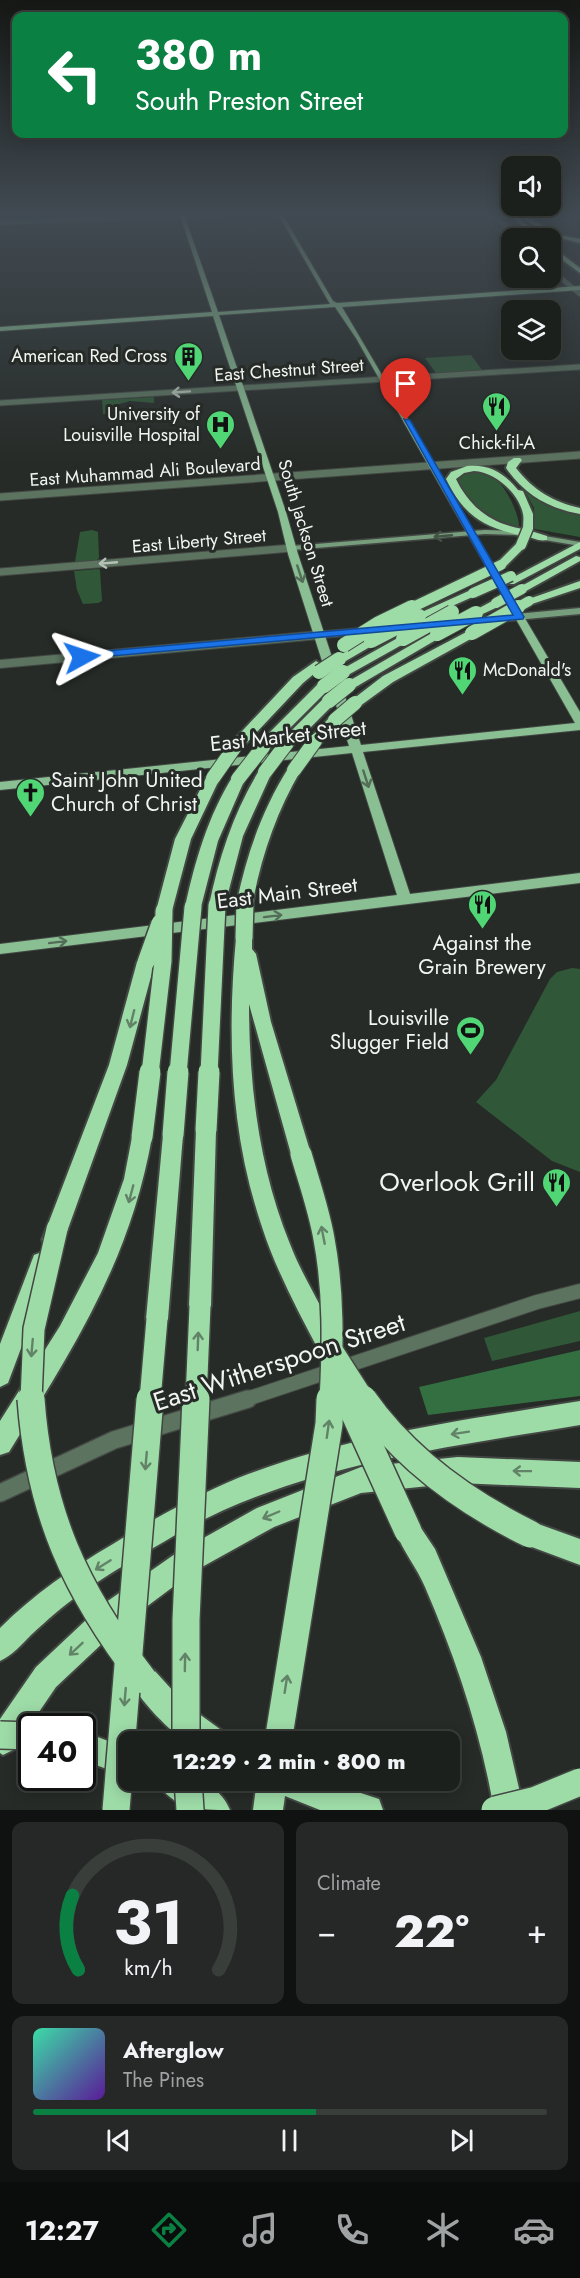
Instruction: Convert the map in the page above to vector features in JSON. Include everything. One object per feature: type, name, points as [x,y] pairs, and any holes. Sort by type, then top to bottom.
[{"type":"highway","points":[[517,460],[511,464],[511,468],[532,494],[555,505],[580,511]]},
{"type":"highway","points":[[0,1375],[118,1065],[183,840],[213,778],[234,748],[268,713],[341,657],[379,623],[501,565],[521,545],[528,528],[528,514],[523,498],[506,475],[494,469],[461,464]]},
{"type":"highway","points":[[443,485],[444,476],[452,469],[479,466]]},
{"type":"highway","points":[[523,502],[500,476],[492,471],[470,469],[459,471],[451,479],[466,505],[482,518],[508,529],[533,533],[543,538]]},
{"type":"highway","points":[[116,1810],[193,907],[207,847],[238,779],[320,674],[341,657],[419,616],[477,595],[578,549]]},
{"type":"highway","points":[[186,1731],[186,1620],[217,905],[231,843],[250,797],[265,772],[287,743],[329,701],[349,685],[437,634],[522,589],[578,549]]},
{"type":"highway","points":[[529,601],[529,597],[580,567]]},
{"type":"highway","points":[[580,584],[529,601],[396,675],[355,703],[315,741],[278,796],[262,830],[245,901],[240,973],[243,1085],[247,1124],[257,1176],[267,1212],[295,1283],[327,1343],[374,1413],[441,1481],[474,1504],[530,1534],[580,1552]]},
{"type":"highway","points":[[341,657],[403,639],[452,612],[477,595]]},
{"type":"highway","points":[[0,1443],[86,1305],[109,1257],[133,1188],[142,1137],[163,962],[164,911]]},
{"type":"highway","points":[[244,938],[262,1022],[318,1214],[329,1277],[332,1317],[329,1424],[280,1731]]},
{"type":"highway","points":[[57,1229],[37,1310],[32,1343],[30,1404],[37,1462],[53,1524],[84,1595],[117,1648],[174,1713],[199,1731]]},
{"type":"highway","points":[[327,1343],[351,1407],[473,1669],[496,1744],[509,1810]]},
{"type":"highway","points":[[0,1647],[23,1624],[70,1585],[170,1524],[241,1490],[349,1455],[430,1437],[580,1413]]},
{"type":"highway","points":[[0,1743],[46,1677],[112,1615],[184,1563],[266,1517],[361,1480],[458,1470],[580,1475]]},
{"type":"highway","points":[[414,1544],[472,1693],[497,1810],[536,1800],[580,1782]]},
{"type":"highway","points":[[0,1735],[18,1736]]},
{"type":"highway","points":[[96,1750],[118,1759]]},
{"type":"highway","points":[[188,1791],[215,1810]]},
{"type":"highway","points":[[189,1791],[190,1810]]},
{"type":"highway","points":[[268,1810],[271,1791]]},
{"type":"highway","points":[[307,1791],[368,1810]]},
{"type":"main road","name":"South Jackson Street","points":[[209,296],[405,900]]},
{"type":"main road","points":[[328,296],[331,302],[340,308],[383,380],[580,724]]},
{"type":"main road","points":[[0,329],[465,296]]},
{"type":"main road","name":"East Liberty Street","points":[[292,548],[471,534],[515,533],[543,538],[578,549]]},
{"type":"main road","points":[[319,635],[580,611]]},
{"type":"main road","name":"East Market Street","points":[[0,786],[580,724]]},
{"type":"main road","name":"East Main Street","points":[[0,949],[580,878]]},
{"type":"street","name":"East Chestnut Street","points":[[0,403],[579,367]]},
{"type":"street","name":"East Muhammad Ali Boulevard","points":[[0,497],[580,455]]},
{"type":"street","name":"East Liberty Street","points":[[0,572],[292,548]]},
{"type":"street","points":[[0,664],[319,635]]},
{"type":"street","name":"East Witherspoon Street","points":[[0,1493],[114,1440],[202,1414],[537,1302],[580,1291]]},
{"type":"green space","points":[[471,355],[482,370],[436,373],[425,358]]},
{"type":"green space","points":[[154,397],[154,403],[130,401],[116,405],[121,409],[118,412],[124,410],[127,413],[103,414],[102,400]]},
{"type":"green space","points":[[470,472],[489,474],[500,483],[513,505],[519,527],[515,526],[515,529],[488,517],[466,497],[457,479],[460,475]]},
{"type":"green space","points":[[523,488],[545,503],[580,513],[580,537],[535,529],[534,508]]},
{"type":"green space","points":[[92,530],[98,532],[99,558],[96,561],[75,562],[80,532]]},
{"type":"green space","points":[[100,570],[102,601],[83,604],[77,590],[74,571]]},
{"type":"green space","points":[[572,968],[580,969],[580,1172],[552,1161],[476,1102],[496,1080],[550,979],[557,972]]},
{"type":"green space","points":[[580,1311],[580,1341],[492,1361],[484,1338]]},
{"type":"green space","points":[[580,1350],[580,1396],[428,1415],[419,1387]]},
{"type":"place","name":"American Red Cross","points":[[188,382]]},
{"type":"place","name":"Chick-fil-A","points":[[497,432]]},
{"type":"place","name":"University of Louisville Hospital","points":[[221,450]]},
{"type":"place","name":"McDonald's","points":[[462,696]]},
{"type":"place","name":"Saint John United Church of Christ","points":[[30,818]]},
{"type":"place","name":"Against the Grain Brewery","points":[[482,930]]},
{"type":"place","name":"Louisville Slugger Field","points":[[470,1056]]},
{"type":"place","name":"Overlook Grill","points":[[556,1208]]},
{"type":"route","points":[[82,657],[519,617],[406,420]]}]
